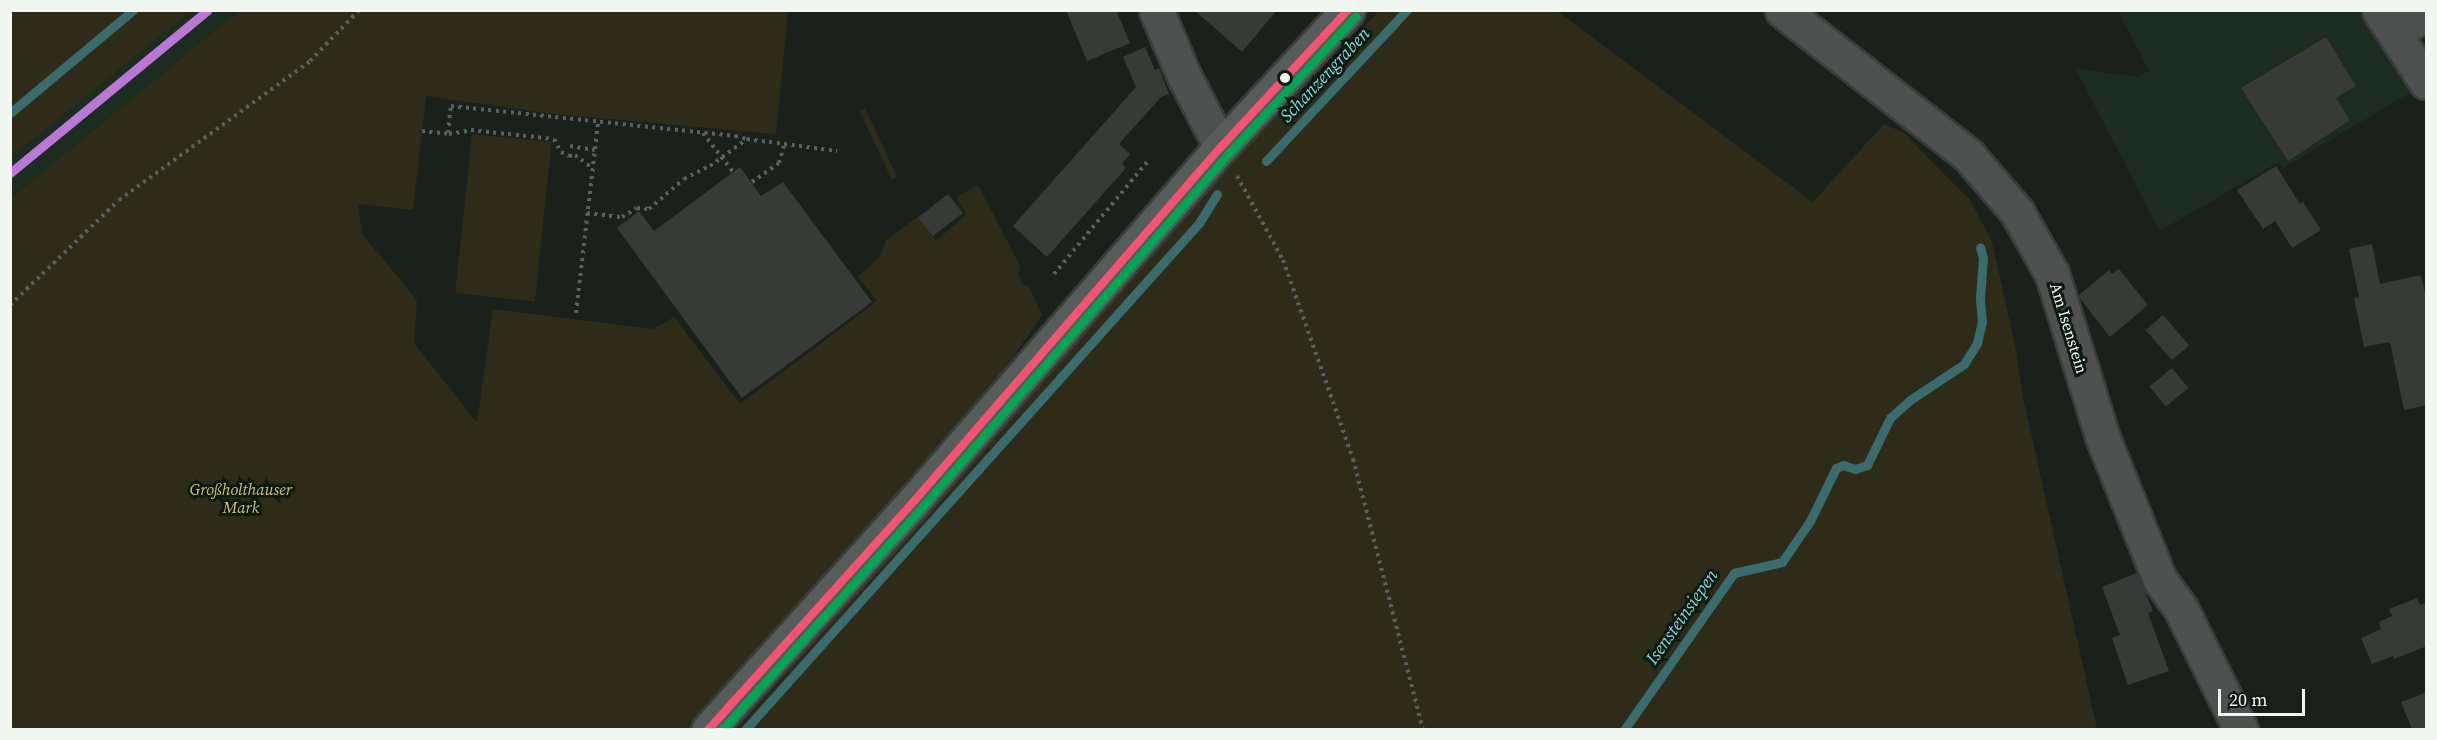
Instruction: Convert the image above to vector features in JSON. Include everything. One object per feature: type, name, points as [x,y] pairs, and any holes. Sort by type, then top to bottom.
[{"type":"main road","points":[[708,729],[915,500],[1221,147],[1348,10]]},
{"type":"street","points":[[1156,10],[1184,76],[1221,147]]},
{"type":"street","name":"Am Isenstein","points":[[1782,10],[1968,155],[2017,212],[2052,274],[2102,436],[2160,580],[2181,609],[2241,729]]},
{"type":"street","points":[[2427,14],[2386,21],[2427,82]]},
{"type":"path","points":[[10,304],[119,200],[310,61],[359,10]]},
{"type":"path","points":[[448,133],[451,106],[703,132],[784,146],[837,151]]},
{"type":"path","points":[[576,313],[598,122]]},
{"type":"path","points":[[422,131],[448,133],[471,130],[554,140],[561,152],[569,156],[575,155],[593,168]]},
{"type":"path","points":[[703,132],[734,172]]},
{"type":"path","points":[[587,213],[622,217],[637,208],[649,209],[684,179],[721,158],[747,139]]},
{"type":"path","points":[[570,146],[595,150]]},
{"type":"path","points":[[752,182],[779,163],[784,146]]},
{"type":"path","points":[[1221,147],[1283,260],[1349,448],[1423,729]]},
{"type":"path","points":[[1054,274],[1147,162]]},
{"type":"shaded area","points":[[191,11],[239,11],[11,198],[11,157]]},
{"type":"shaded area","points":[[2118,11],[2359,11],[2410,93],[2283,168],[2279,162],[2160,231],[2075,68],[2136,77],[2149,71]]},
{"type":"green space","points":[[11,10],[191,10],[191,11],[11,157]]},
{"type":"green space","points":[[1380,10],[1557,11],[1813,202],[1884,124],[1904,133],[1970,200],[1992,242],[2015,345],[2023,397],[2097,729],[737,730],[899,547],[1192,204]]},
{"type":"green space","name":"Großholthauser Mark","points":[[239,11],[788,11],[776,134],[555,114],[426,96],[413,210],[358,204],[362,234],[417,300],[414,343],[477,423],[493,309],[653,329],[674,317],[740,404],[877,301],[858,277],[880,256],[886,240],[918,217],[936,241],[967,214],[956,197],[978,185],[1020,266],[1018,274],[1022,285],[1029,286],[1042,315],[915,500],[708,729],[11,730],[11,198]]},
{"type":"green space","points":[[865,108],[897,177],[892,179],[860,111]]},
{"type":"green space","points":[[472,134],[552,142],[535,301],[455,293]]},
{"type":"building","points":[[1066,10],[1116,10],[1130,43],[1087,61]]},
{"type":"building","points":[[1194,10],[1277,10],[1242,52]]},
{"type":"building","points":[[2326,37],[2356,86],[2336,98],[2350,120],[2288,161],[2241,88]]},
{"type":"building","points":[[1145,47],[1155,70],[1159,68],[1169,94],[1161,97],[1119,144],[1130,154],[1122,164],[1126,168],[1047,257],[1013,226],[1136,87],[1123,57]]},
{"type":"building","points":[[2276,166],[2300,204],[2303,202],[2321,230],[2292,248],[2275,221],[2263,229],[2237,190]]},
{"type":"building","points":[[740,167],[761,196],[783,182],[872,302],[742,398],[617,228],[639,211],[654,231]]},
{"type":"building","points":[[948,194],[963,213],[933,236],[918,217]]},
{"type":"building","points":[[2372,244],[2380,284],[2421,275],[2427,301],[2427,405],[2404,410],[2390,342],[2364,347],[2354,298],[2359,297],[2349,249]]},
{"type":"building","points":[[2119,269],[2148,305],[2110,337],[2078,296],[2109,270],[2112,274]]},
{"type":"building","points":[[2163,315],[2189,345],[2172,360],[2146,330]]},
{"type":"building","points":[[2172,368],[2188,388],[2166,406],[2149,386]]},
{"type":"building","points":[[2137,573],[2153,611],[2148,613],[2169,671],[2128,685],[2112,638],[2120,635],[2102,587]]},
{"type":"building","points":[[2417,598],[2420,605],[2427,602],[2427,646],[2394,659],[2393,656],[2372,664],[2361,638],[2381,629],[2379,622],[2392,616],[2389,609]]},
{"type":"building","points":[[2427,692],[2427,729],[2412,729],[2401,702]]},
{"type":"waterway","points":[[10,113],[133,10]]},
{"type":"waterway","name":"Schanzengraben","points":[[1266,161],[1407,10]]},
{"type":"waterway","name":"Schanzengraben","points":[[745,730],[1199,223],[1217,194]]},
{"type":"waterway","name":"Isensteinsiepen","points":[[1624,730],[1734,573],[1782,562],[1810,521],[1836,468],[1843,465],[1855,469],[1867,465],[1890,418],[1910,400],[1964,364],[1977,343],[1982,322],[1980,298],[1983,258],[1980,247]]},
{"type":"transit line","points":[[10,173],[208,10]]},
{"type":"transit line","points":[[708,730],[915,500],[1221,147],[1348,10]]},
{"type":"transit line","points":[[723,730],[923,507],[1229,154],[1356,17]]}]
